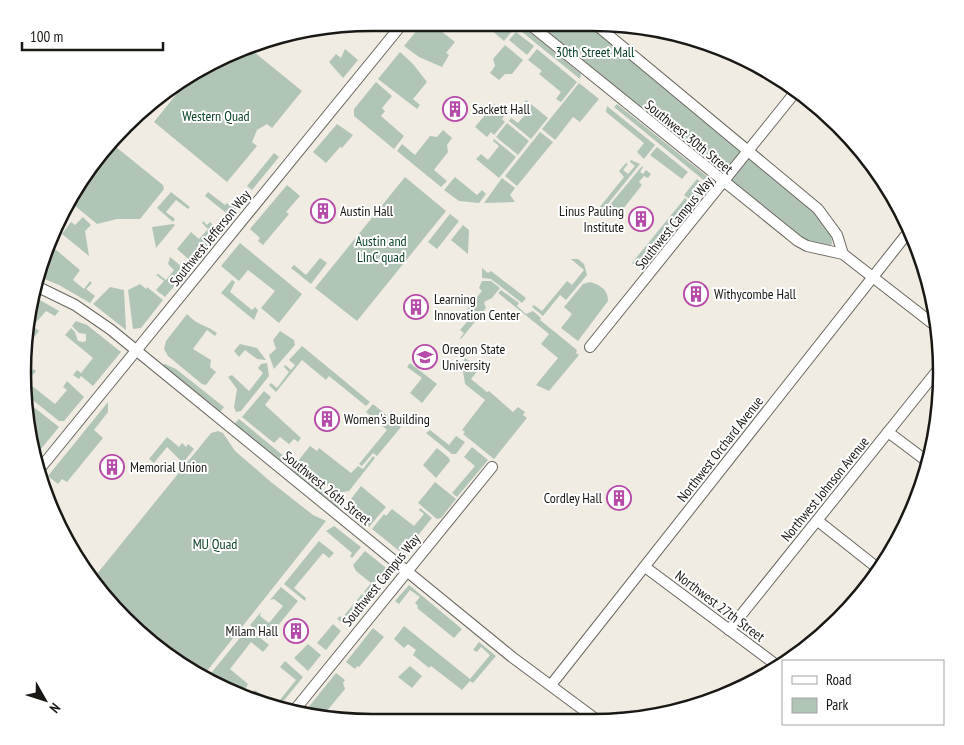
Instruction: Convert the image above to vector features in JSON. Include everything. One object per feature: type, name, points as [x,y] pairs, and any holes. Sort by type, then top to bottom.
[{"type":"street","name":"Southwest Jefferson Way","points":[[44,464],[396,31]]},
{"type":"street","name":"Southwest 30th Street","points":[[538,31],[798,241],[807,246],[843,254],[929,321]]},
{"type":"street","name":"Southwest 30th Street","points":[[604,32],[818,209],[833,229],[843,254]]},
{"type":"street","name":"Southwest Campus Way","points":[[590,347],[724,183],[791,96]]},
{"type":"street","name":"Northwest Orchard Avenue","points":[[551,685],[905,237]]},
{"type":"street","name":"Southwest 26th Street","points":[[42,290],[85,311],[137,350],[407,570],[589,714]]},
{"type":"street","name":"Northwest Johnson Avenue","points":[[729,630],[933,376]]},
{"type":"street","points":[[888,432],[922,457]]},
{"type":"street","name":"Southwest Campus Way","points":[[298,705],[492,467]]},
{"type":"street","points":[[818,521],[873,565]]},
{"type":"street","name":"Northwest 27th Street","points":[[645,567],[772,662]]},
{"type":"green space","points":[[416,31],[441,31],[455,42],[446,53],[449,55],[442,67],[419,57],[404,46]]},
{"type":"green space","points":[[492,31],[512,31],[504,41]]},
{"type":"green space","points":[[521,31],[529,31],[581,74],[580,79]]},
{"type":"green space","name":"30th Street Mall","points":[[542,31],[596,31],[814,209],[831,233],[832,244],[829,246],[801,239]]},
{"type":"green space","points":[[516,32],[534,46],[527,55],[509,40]]},
{"type":"green space","points":[[505,45],[523,60],[512,74],[505,74],[499,80],[490,73],[495,66],[493,59]]},
{"type":"green space","points":[[345,49],[358,60],[343,78],[329,62],[336,54],[341,58]]},
{"type":"green space","points":[[537,49],[577,82],[561,102],[556,99],[561,92],[539,74],[542,71],[528,60]]},
{"type":"green space","name":"Western Quad","points":[[254,52],[302,91],[272,128],[267,124],[257,130],[252,142],[257,146],[227,182],[154,122],[177,93],[183,89],[222,66]]},
{"type":"green space","points":[[400,52],[413,64],[427,82],[413,99],[420,105],[417,109],[378,79]]},
{"type":"green space","points":[[376,82],[392,96],[382,108],[385,111],[381,116],[404,136],[394,149],[354,116],[354,109]]},
{"type":"green space","points":[[579,83],[599,99],[580,122],[573,117],[555,140],[542,129]]},
{"type":"green space","points":[[526,100],[548,118],[531,139],[509,121],[511,118],[518,123],[529,110],[523,104]]},
{"type":"green space","points":[[494,104],[506,113],[502,119],[505,122],[494,135],[491,132],[487,137],[475,127]]},
{"type":"green space","points":[[617,104],[709,178],[706,182],[614,107]]},
{"type":"green space","points":[[607,106],[655,145],[644,159],[637,152],[644,143],[606,112]]},
{"type":"green space","points":[[507,123],[529,141],[518,155],[496,137]]},
{"type":"green space","points":[[337,124],[353,135],[326,163],[313,152]]},
{"type":"green space","points":[[443,130],[452,138],[447,145],[448,152],[434,170],[447,181],[441,187],[397,151],[402,144],[415,155],[430,136],[437,137]]},
{"type":"green space","points":[[540,132],[553,142],[517,186],[505,176]]},
{"type":"green space","points":[[494,139],[516,157],[499,178],[476,159],[481,154],[488,160],[499,146],[493,141]]},
{"type":"green space","points":[[116,147],[163,185],[164,189],[140,219],[117,219],[97,224],[75,206],[89,183]]},
{"type":"green space","points":[[657,147],[688,172],[682,179],[650,155]]},
{"type":"green space","points":[[274,153],[279,157],[252,190],[247,186]]},
{"type":"green space","points":[[631,160],[640,164],[598,216],[595,213],[624,177],[619,171],[626,163],[628,164],[623,170],[628,174],[635,166],[630,162]]},
{"type":"green space","points":[[642,166],[640,172],[643,174],[646,170],[651,174],[648,178],[644,176],[639,182],[642,185],[619,214],[609,206]]},
{"type":"green space","name":"Austin and LInC quad","points":[[405,177],[446,211],[357,321],[315,288]]},
{"type":"green space","points":[[455,177],[477,195],[482,190],[486,194],[479,203],[459,201],[444,190]]},
{"type":"green space","points":[[502,178],[515,188],[510,195],[515,202],[484,203]]},
{"type":"green space","points":[[697,179],[707,187],[694,203],[684,195]]},
{"type":"green space","points":[[287,185],[300,196],[286,212],[289,214],[263,245],[258,241],[260,238],[250,229]]},
{"type":"green space","points":[[171,192],[190,207],[188,209],[176,200],[166,212],[175,219],[173,222],[157,208]]},
{"type":"green space","points":[[208,192],[225,205],[227,203],[230,206],[238,197],[243,201],[230,216],[205,196]]},
{"type":"green space","points":[[685,198],[692,205],[640,269],[632,263]]},
{"type":"green space","points":[[450,214],[459,221],[437,249],[428,242]]},
{"type":"green space","points":[[83,217],[91,225],[85,231],[89,256],[62,234],[71,222],[75,225]]},
{"type":"green space","points":[[203,221],[207,225],[210,222],[220,231],[193,263],[177,249],[191,232],[199,239],[208,229],[202,223]]},
{"type":"green space","points":[[175,225],[156,248],[152,227]]},
{"type":"green space","points":[[463,225],[469,230],[468,254],[451,240]]},
{"type":"green space","points":[[240,243],[302,294],[279,323],[261,308],[275,291],[248,270],[239,281],[221,266]]},
{"type":"green space","points":[[55,249],[80,270],[73,280],[84,289],[90,281],[92,283],[86,289],[95,296],[90,303],[59,285],[44,279]]},
{"type":"green space","points":[[170,257],[187,271],[165,297],[156,290],[164,281],[156,275],[158,274],[166,280],[174,270],[168,264]]},
{"type":"green space","points":[[320,258],[327,263],[311,284],[291,268],[294,265],[306,275]]},
{"type":"green space","points":[[571,259],[578,259],[584,264],[587,275],[566,300],[560,295],[543,316],[532,307],[534,305],[542,311],[567,281],[572,285],[584,270]]},
{"type":"green space","points":[[482,268],[488,273],[491,271],[526,298],[522,303],[491,279],[482,278]]},
{"type":"green space","points":[[232,280],[235,282],[230,292],[252,310],[255,307],[258,310],[254,320],[221,293]]},
{"type":"green space","points":[[482,281],[491,281],[500,288],[492,298],[484,302],[486,308],[461,339],[464,333],[460,330],[471,317],[466,314],[461,320],[459,319],[482,291],[479,288]]},
{"type":"green space","points":[[590,282],[603,288],[607,293],[608,301],[578,341],[561,328],[572,314],[564,307],[583,284]]},
{"type":"green space","points":[[140,284],[146,289],[147,287],[163,300],[141,328],[133,329],[128,290]]},
{"type":"green space","points":[[110,287],[124,290],[126,330],[93,304]]},
{"type":"green space","points":[[501,290],[519,303],[517,306],[526,314],[533,311],[541,318],[540,320],[577,350],[576,353],[579,355],[549,391],[536,385],[558,358],[541,344],[549,334],[498,293]]},
{"type":"green space","points":[[39,300],[59,311],[55,316],[46,311],[35,324]]},
{"type":"green space","points":[[187,314],[195,321],[217,333],[215,336],[207,330],[193,349],[211,360],[210,367],[216,372],[206,385],[202,384],[168,356],[164,349],[166,341]]},
{"type":"green space","points":[[76,321],[87,325],[121,352],[93,386],[81,376],[79,379],[73,375],[77,370],[81,373],[93,358],[65,335],[71,328],[75,332],[78,341],[86,341],[86,334],[79,333],[72,326]]},
{"type":"green space","points":[[34,327],[39,331],[33,338]]},
{"type":"green space","points":[[280,331],[294,340],[295,345],[274,369],[269,355],[276,349],[273,340]]},
{"type":"green space","points":[[240,344],[257,348],[266,360],[257,359],[245,350],[239,357],[234,351]]},
{"type":"green space","points":[[302,346],[370,402],[366,406],[329,376],[326,380],[302,360],[276,392],[269,385],[271,383],[277,388],[289,372],[284,367],[285,365],[291,370],[295,365],[289,360]]},
{"type":"green space","points":[[465,358],[480,368],[471,379],[487,392],[489,391],[513,412],[518,407],[525,412],[523,415],[527,418],[494,459],[463,434],[465,432],[462,430],[485,400],[465,384],[462,364]]},
{"type":"green space","points":[[267,363],[269,376],[241,411],[236,412],[234,407],[237,389],[228,377],[232,375],[249,391],[263,373],[258,368],[261,364]]},
{"type":"green space","points":[[410,363],[437,384],[422,403],[410,393],[422,378],[407,367]]},
{"type":"green space","points":[[165,364],[176,369],[224,407],[220,412],[162,365]]},
{"type":"green space","points":[[33,369],[36,371],[31,377]]},
{"type":"green space","points":[[67,381],[84,397],[64,421],[59,421],[32,400],[32,386],[55,404],[67,390],[63,387]]},
{"type":"green space","points":[[264,391],[271,397],[265,405],[301,438],[298,442],[294,439],[289,444],[280,437],[274,443],[242,417]]},
{"type":"green space","points":[[108,402],[108,412],[94,430],[103,438],[67,482],[62,479],[58,484],[48,476]]},
{"type":"green space","points":[[373,404],[401,427],[377,456],[373,453],[362,466],[359,464],[387,430],[366,412]]},
{"type":"green space","points":[[33,407],[59,427],[40,450]]},
{"type":"green space","points":[[239,419],[285,457],[281,462],[234,424]]},
{"type":"green space","points":[[430,430],[449,445],[456,436],[465,442],[456,454],[452,454],[426,433]]},
{"type":"green space","name":"MU Quad","points":[[218,431],[223,433],[235,451],[271,482],[313,515],[326,521],[207,671],[183,656],[147,629],[116,598],[97,573],[211,433]]},
{"type":"green space","points":[[167,437],[179,447],[182,443],[186,447],[188,444],[194,449],[183,463],[167,447],[154,463],[149,459]]},
{"type":"green space","points":[[310,446],[317,451],[319,448],[351,473],[358,466],[363,469],[373,456],[375,458],[349,491],[336,493],[298,461]]},
{"type":"green space","points":[[472,447],[488,460],[457,497],[452,493],[475,466],[464,457]]},
{"type":"green space","points":[[437,448],[450,461],[436,478],[423,465]]},
{"type":"green space","points":[[294,464],[333,496],[339,507],[338,509],[290,469]]},
{"type":"green space","points":[[435,482],[456,499],[441,518],[437,519],[418,503]]},
{"type":"green space","points":[[361,486],[386,507],[369,527],[345,507]]},
{"type":"green space","points":[[420,508],[432,518],[403,554],[372,529],[384,514],[386,516],[392,509],[414,526],[424,514],[419,510]]},
{"type":"green space","points":[[334,526],[361,547],[352,558],[350,556],[352,553],[326,531]]},
{"type":"green space","points":[[319,541],[334,553],[329,558],[323,553],[294,588],[306,598],[305,601],[284,584]]},
{"type":"green space","points":[[365,551],[390,571],[369,596],[364,592],[371,583],[356,571],[353,565]]},
{"type":"green space","points":[[409,585],[462,629],[454,638],[417,608],[418,606],[415,603],[420,597],[410,590],[399,604],[395,601]]},
{"type":"green space","points":[[281,587],[298,601],[267,639],[250,625],[261,612],[260,616],[269,623],[283,606],[274,599],[270,600]]},
{"type":"green space","points":[[362,594],[367,598],[345,625],[337,619],[340,616],[342,618]]},
{"type":"green space","points":[[333,624],[341,631],[326,650],[317,643]]},
{"type":"green space","points":[[404,626],[470,679],[490,655],[481,647],[477,652],[473,650],[479,642],[496,656],[473,683],[470,681],[462,690],[431,666],[429,668],[413,655],[416,650],[408,644],[404,648],[394,639]]},
{"type":"green space","points":[[248,628],[269,645],[263,652],[251,642],[230,669],[248,684],[245,689],[211,673]]},
{"type":"green space","points":[[373,628],[384,637],[359,667],[357,666],[355,669],[346,662]]},
{"type":"green space","points":[[308,644],[321,655],[308,671],[294,658]]},
{"type":"green space","points":[[285,661],[303,677],[283,702],[279,701],[296,680],[280,667]]},
{"type":"green space","points":[[410,666],[422,676],[412,688],[398,677]]},
{"type":"green space","points":[[336,673],[345,680],[343,683],[345,689],[327,711],[308,707]]},
{"type":"place","name":"Sackett Hall","points":[[455,109]]},
{"type":"place","name":"Austin Hall","points":[[323,211]]},
{"type":"place","name":"Linus Pauling Institute","points":[[641,219]]},
{"type":"place","name":"Withycombe Hall","points":[[696,294]]},
{"type":"place","name":"Learning Innovation Center","points":[[416,307]]},
{"type":"place","name":"Oregon State University","points":[[425,357]]},
{"type":"place","name":"Women's Building","points":[[327,419]]},
{"type":"place","name":"Memorial Union","points":[[112,467]]},
{"type":"place","name":"Cordley Hall","points":[[619,498]]},
{"type":"place","name":"Milam Hall","points":[[296,631]]}]
